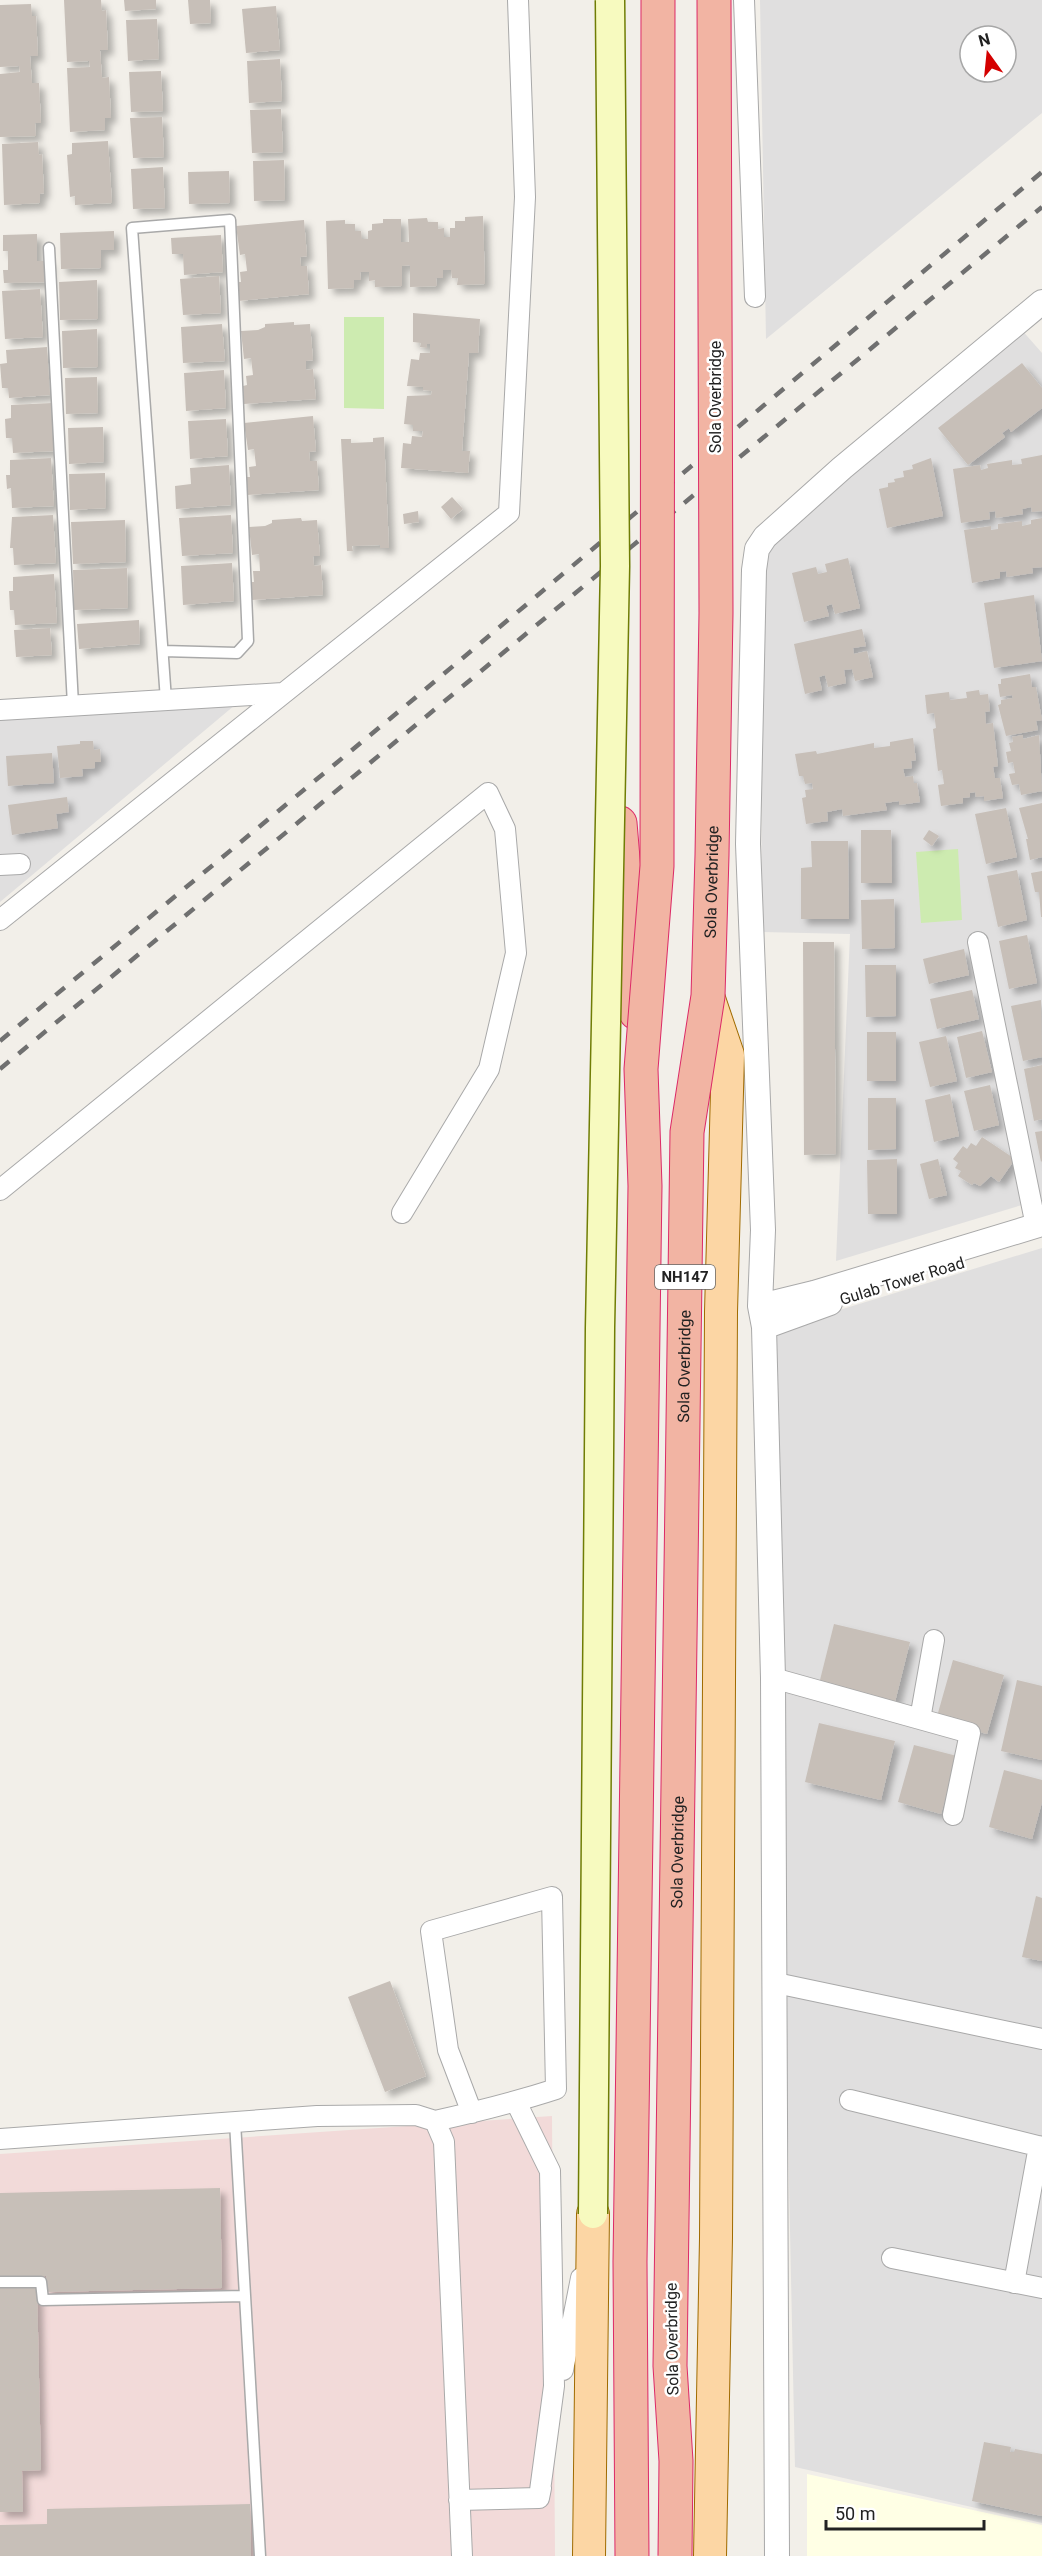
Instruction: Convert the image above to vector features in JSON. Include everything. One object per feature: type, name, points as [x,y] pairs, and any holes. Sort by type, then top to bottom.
[{"type":"highway","name":"NH147","points":[[632,2556],[630,2262],[645,1186],[641,1069],[657,866],[658,0]]},
{"type":"highway","name":"Sola Overbridge","points":[[675,2556],[676,2461],[670,2354],[687,1132],[708,996],[716,613],[714,0]]},
{"type":"highway","points":[[611,727],[641,1069]]},
{"type":"main road","points":[[589,2556],[594,2214],[600,1328],[615,566],[610,0]]},
{"type":"main road","points":[[708,996],[728,1055],[720,1347],[714,2359],[710,2556]]},
{"type":"street","points":[[0,920],[509,513],[525,197],[518,0]]},
{"type":"street","points":[[744,0],[754,297]]},
{"type":"street","points":[[777,2556],[773,1678],[762,1316],[763,1230],[748,844],[757,549],[765,537],[842,468],[1042,302]]},
{"type":"street","points":[[0,710],[283,693]]},
{"type":"street","points":[[0,1190],[488,793],[504,829],[516,953],[489,1069],[402,1213]]},
{"type":"street","points":[[0,865],[20,864]]},
{"type":"street","points":[[978,942],[1040,1230]]},
{"type":"street","name":"Gulab Tower Road","points":[[762,1316],[819,1307],[1040,1230]]},
{"type":"street","points":[[920,1719],[934,1640]]},
{"type":"street","points":[[773,1678],[970,1733],[953,1815]]},
{"type":"street","points":[[0,2139],[317,2116],[416,2115],[435,2121],[472,2113],[516,2102],[556,2089],[552,1897],[431,1931],[448,2050],[472,2113]]},
{"type":"street","points":[[776,1983],[1042,2039]]},
{"type":"street","points":[[850,2100],[1040,2147],[1014,2283]]},
{"type":"street","points":[[516,2102],[550,2171],[554,2386],[539,2498]]},
{"type":"street","points":[[435,2121],[444,2142],[462,2556]]},
{"type":"street","points":[[539,2498],[594,2214]]},
{"type":"street","points":[[892,2258],[1042,2288]]},
{"type":"street","points":[[459,2500],[539,2498]]},
{"type":"lane","points":[[163,651],[237,652],[248,641],[230,220],[132,228],[166,700]]},
{"type":"lane","points":[[49,248],[73,705]]},
{"type":"lane","points":[[0,696],[0,710]]},
{"type":"lane","points":[[235,2122],[260,2556]]},
{"type":"lane","points":[[0,2282],[41,2282],[43,2300],[245,2296]]},
{"type":"shaded area","points":[[760,0],[1042,0],[1042,113],[766,339]]},
{"type":"shaded area","points":[[1020,328],[1042,353],[1042,1199],[836,1261],[850,934],[761,932],[763,551]]},
{"type":"shaded area","points":[[235,705],[0,902],[0,719]]},
{"type":"shaded area","points":[[1042,1248],[1042,2523],[795,2467],[771,1331]]},
{"type":"shaded area","points":[[552,2116],[555,2556],[0,2556],[0,2154]]},
{"type":"shaded area","points":[[807,2474],[1042,2525],[1042,2556],[807,2556]]},
{"type":"green space","points":[[344,317],[384,317],[384,409],[344,408]]},
{"type":"green space","points":[[958,849],[962,920],[921,923],[916,852]]},
{"type":"building","points":[[64,0],[101,0],[102,11],[106,10],[108,50],[100,50],[102,78],[109,77],[111,118],[105,118],[105,130],[70,132],[67,68],[90,67],[89,61],[67,62]]},
{"type":"building","points":[[124,0],[156,0],[156,9],[125,11]]},
{"type":"building","points":[[188,0],[210,0],[211,23],[190,24]]},
{"type":"building","points":[[31,4],[32,16],[36,16],[38,56],[30,56],[32,83],[39,83],[41,123],[35,123],[36,136],[0,137],[0,74],[20,72],[19,66],[0,67],[0,5]]},
{"type":"building","points":[[276,6],[280,50],[246,53],[242,9]]},
{"type":"building","points":[[157,19],[159,59],[128,61],[126,20]]},
{"type":"building","points":[[280,59],[282,101],[249,103],[247,61]]},
{"type":"building","points":[[161,71],[163,111],[131,112],[129,72]]},
{"type":"building","points":[[281,109],[283,152],[252,153],[250,110]]},
{"type":"building","points":[[162,117],[164,157],[133,158],[130,118]]},
{"type":"building","points":[[108,141],[112,203],[75,205],[75,196],[70,197],[67,155],[72,154],[72,143]]},
{"type":"building","points":[[38,142],[39,155],[42,154],[44,193],[40,194],[40,203],[4,205],[2,144]]},
{"type":"building","points":[[284,160],[285,200],[254,201],[253,161]]},
{"type":"building","points":[[163,167],[165,208],[133,209],[131,169]]},
{"type":"building","points":[[229,171],[230,203],[189,204],[188,172]]},
{"type":"building","points":[[483,216],[485,284],[457,285],[458,278],[452,278],[451,270],[443,270],[443,278],[436,278],[437,286],[410,287],[410,265],[402,266],[402,286],[375,287],[375,280],[369,281],[369,272],[360,272],[361,280],[354,280],[354,288],[328,289],[326,221],[345,220],[345,224],[355,224],[355,231],[361,231],[362,239],[368,239],[368,231],[372,230],[372,224],[383,223],[383,219],[401,219],[401,242],[409,242],[408,219],[427,218],[428,222],[438,222],[438,229],[444,228],[444,237],[450,237],[450,228],[455,228],[455,221],[465,221],[465,217]]},
{"type":"building","points":[[304,220],[307,256],[300,257],[301,266],[307,266],[309,294],[238,301],[236,282],[241,282],[240,272],[247,271],[245,254],[240,255],[236,226]]},
{"type":"building","points":[[114,231],[114,250],[101,250],[101,268],[61,269],[60,233]]},
{"type":"building","points":[[37,234],[37,261],[49,261],[49,282],[4,283],[3,270],[8,270],[8,251],[3,251],[3,235]]},
{"type":"building","points":[[221,235],[223,272],[184,275],[183,254],[172,254],[171,238]]},
{"type":"building","points":[[219,276],[221,313],[183,315],[180,279]]},
{"type":"building","points":[[97,280],[98,319],[60,320],[59,282]]},
{"type":"building","points":[[40,289],[43,337],[5,339],[2,291]]},
{"type":"building","points":[[413,313],[480,319],[478,353],[469,353],[462,451],[470,451],[468,473],[401,468],[403,443],[411,444],[412,436],[422,437],[423,431],[413,431],[413,425],[404,424],[407,396],[431,395],[432,391],[423,390],[423,387],[407,386],[411,359],[419,360],[420,353],[430,353],[430,344],[427,344],[427,348],[420,347],[421,343],[413,342]]},
{"type":"building","points":[[294,322],[294,325],[310,324],[313,360],[306,361],[306,370],[313,369],[316,399],[244,404],[243,386],[247,385],[246,376],[253,375],[251,358],[244,359],[241,331],[258,330],[265,327],[265,324]]},
{"type":"building","points":[[222,324],[225,361],[183,363],[181,327]]},
{"type":"building","points":[[97,329],[98,367],[63,368],[62,331]]},
{"type":"building","points":[[47,347],[50,395],[9,398],[8,388],[2,388],[0,364],[7,363],[6,350]]},
{"type":"building","points":[[1022,363],[1042,388],[1042,408],[1011,432],[1009,428],[1002,433],[1005,437],[968,465],[938,428]]},
{"type":"building","points":[[224,370],[226,408],[186,411],[184,373]]},
{"type":"building","points":[[97,377],[98,413],[66,414],[65,378]]},
{"type":"building","points":[[52,403],[55,451],[13,453],[12,438],[6,438],[5,419],[11,418],[11,405]]},
{"type":"building","points":[[313,416],[316,451],[309,452],[310,461],[317,461],[319,490],[247,495],[246,477],[250,477],[249,467],[256,466],[254,449],[248,450],[244,423]]},
{"type":"building","points":[[226,419],[228,456],[190,459],[188,421]]},
{"type":"building","points":[[103,427],[104,462],[69,464],[68,428]]},
{"type":"building","points":[[384,437],[389,548],[380,548],[380,545],[352,546],[353,551],[347,551],[341,439],[351,439],[351,443],[373,442],[373,438]]},
{"type":"building","points":[[1042,455],[1042,511],[1032,512],[1031,507],[1022,509],[1023,514],[996,518],[995,511],[989,512],[990,519],[961,523],[953,469],[980,465],[981,470],[988,468],[987,464],[1012,460],[1012,465],[1022,464],[1021,459]]},
{"type":"building","points":[[51,458],[54,506],[12,508],[11,488],[7,489],[6,475],[10,475],[10,460]]},
{"type":"building","points":[[931,458],[943,516],[887,528],[879,489],[888,487],[888,483],[895,482],[894,479],[904,477],[903,471],[913,469],[912,465]]},
{"type":"building","points":[[229,465],[231,505],[176,509],[175,486],[191,484],[190,468]]},
{"type":"building","points":[[105,473],[106,508],[70,510],[69,474]]},
{"type":"building","points":[[452,497],[463,509],[451,519],[441,507]]},
{"type":"building","points":[[418,511],[419,522],[404,524],[403,514]]},
{"type":"building","points":[[53,515],[56,563],[14,565],[13,548],[10,548],[12,517]]},
{"type":"building","points":[[231,515],[233,553],[182,556],[179,518]]},
{"type":"building","points":[[301,518],[302,521],[317,520],[320,556],[313,556],[314,566],[321,565],[323,595],[252,600],[250,582],[254,582],[253,571],[260,571],[259,554],[252,555],[249,527],[265,526],[272,523],[272,520]]},
{"type":"building","points":[[1042,518],[1042,567],[1032,568],[1033,573],[1007,577],[1006,571],[1000,572],[1000,578],[972,583],[964,530],[991,526],[991,530],[998,529],[998,524],[1022,521],[1022,526],[1031,524],[1031,520]]},
{"type":"building","points":[[125,520],[126,562],[73,564],[71,522]]},
{"type":"building","points":[[848,558],[860,608],[835,614],[832,604],[826,606],[829,616],[804,622],[792,573],[816,567],[818,574],[827,572],[825,564]]},
{"type":"building","points":[[232,563],[234,601],[183,605],[181,566]]},
{"type":"building","points":[[127,568],[128,608],[74,610],[73,570]]},
{"type":"building","points":[[54,574],[57,623],[15,625],[14,610],[10,610],[9,591],[13,591],[13,577]]},
{"type":"building","points":[[1034,595],[1042,661],[994,668],[984,603]]},
{"type":"building","points":[[139,620],[140,644],[79,649],[77,624]]},
{"type":"building","points":[[50,628],[52,655],[16,657],[14,630]]},
{"type":"building","points":[[862,629],[866,646],[853,648],[854,654],[867,651],[873,677],[855,681],[852,669],[844,670],[846,683],[828,687],[825,675],[819,677],[822,690],[805,694],[794,644]]},
{"type":"building","points":[[1030,674],[1032,687],[1036,687],[1042,720],[1036,721],[1038,730],[1006,736],[998,705],[1001,704],[1001,700],[1013,698],[1012,695],[1000,697],[998,684],[1001,684],[1001,679]]},
{"type":"building","points":[[979,690],[980,695],[988,694],[990,711],[985,712],[986,724],[993,723],[998,766],[993,767],[995,778],[1000,778],[1003,798],[984,801],[984,796],[976,797],[975,792],[970,793],[970,797],[963,798],[963,803],[941,806],[938,785],[944,784],[942,770],[938,771],[933,729],[936,728],[934,713],[927,714],[925,695],[949,692],[950,700],[967,698],[966,692]]},
{"type":"building","points":[[1023,735],[1023,739],[1039,735],[1042,791],[1021,795],[1019,784],[1012,785],[1009,774],[1015,773],[1013,762],[1008,763],[1006,752],[1011,751],[1009,743],[1013,742],[1012,737]]},
{"type":"building","points":[[913,738],[916,760],[911,761],[912,768],[903,769],[905,777],[913,776],[914,783],[917,783],[920,802],[899,805],[899,801],[885,803],[887,810],[843,816],[842,809],[827,812],[828,821],[806,824],[802,798],[806,797],[805,790],[813,789],[812,783],[805,784],[803,776],[799,776],[795,754],[816,751],[817,754],[874,743],[874,748],[890,746],[890,742]]},
{"type":"building","points":[[80,741],[93,741],[94,750],[100,749],[101,762],[95,762],[95,768],[82,769],[83,776],[60,778],[57,746],[80,744]]},
{"type":"building","points":[[52,753],[54,783],[8,786],[6,756]]},
{"type":"building","points":[[67,797],[69,812],[56,814],[58,828],[12,835],[8,805]]},
{"type":"building","points":[[1042,803],[1042,857],[1030,860],[1026,839],[1028,839],[1019,808]]},
{"type":"building","points":[[1006,808],[1017,857],[986,864],[975,814]]},
{"type":"building","points":[[861,830],[891,830],[892,883],[861,883]]},
{"type":"building","points":[[929,830],[939,836],[932,846],[923,839]]},
{"type":"building","points":[[811,841],[848,841],[849,919],[801,919],[801,868],[812,867]]},
{"type":"building","points":[[1017,870],[1027,920],[998,927],[987,876]]},
{"type":"building","points":[[1042,871],[1041,917],[1039,892],[1035,892],[1031,873]]},
{"type":"building","points":[[894,899],[895,948],[862,949],[861,900]]},
{"type":"building","points":[[1027,935],[1037,983],[1009,989],[999,941]]},
{"type":"building","points":[[803,942],[834,942],[836,1154],[804,1155]]},
{"type":"building","points":[[964,949],[969,975],[929,984],[923,959]]},
{"type":"building","points":[[865,965],[896,965],[896,1016],[866,1017]]},
{"type":"building","points":[[972,990],[979,1019],[937,1029],[930,999]]},
{"type":"building","points":[[1041,1000],[1042,1057],[1023,1061],[1011,1006]]},
{"type":"building","points":[[982,1031],[992,1072],[966,1078],[957,1037]]},
{"type":"building","points":[[867,1032],[896,1032],[896,1081],[867,1081]]},
{"type":"building","points":[[946,1036],[957,1081],[930,1087],[919,1042]]},
{"type":"building","points":[[1042,1065],[1042,1119],[1034,1121],[1024,1069]]},
{"type":"building","points":[[990,1085],[999,1125],[974,1131],[964,1091]]},
{"type":"building","points":[[950,1094],[959,1136],[934,1142],[925,1100]]},
{"type":"building","points":[[868,1098],[896,1098],[896,1149],[868,1150]]},
{"type":"building","points":[[1042,1131],[1042,1161],[1041,1162],[1035,1132]]},
{"type":"building","points":[[982,1137],[1015,1159],[999,1182],[991,1176],[980,1186],[974,1183],[972,1185],[958,1176],[961,1171],[955,1168],[958,1163],[953,1159],[963,1146],[967,1149],[971,1143],[976,1146]]},
{"type":"building","points":[[897,1159],[897,1214],[868,1214],[867,1160]]},
{"type":"building","points":[[938,1159],[947,1195],[929,1199],[920,1164]]},
{"type":"building","points":[[834,1624],[910,1642],[895,1702],[819,1684]]},
{"type":"building","points":[[953,1660],[1004,1675],[987,1734],[936,1720]]},
{"type":"building","points":[[1017,1680],[1042,1686],[1042,1760],[1001,1751]]},
{"type":"building","points":[[819,1723],[895,1741],[881,1800],[805,1782]]},
{"type":"building","points":[[914,1745],[957,1756],[941,1814],[898,1802]]},
{"type":"building","points":[[1004,1770],[1042,1780],[1042,1802],[1032,1839],[989,1827]]},
{"type":"building","points":[[1036,1896],[1042,1898],[1042,1961],[1022,1957]]},
{"type":"building","points":[[390,1981],[426,2076],[385,2092],[348,1997]]},
{"type":"building","points":[[220,2188],[222,2288],[46,2292],[46,2276],[0,2277],[0,2193]]},
{"type":"building","points":[[37,2285],[41,2470],[22,2471],[23,2512],[0,2512],[0,2286]]},
{"type":"building","points":[[984,2442],[1011,2447],[1010,2452],[1014,2452],[1015,2449],[1042,2454],[1042,2516],[972,2501]]},
{"type":"building","points":[[250,2504],[251,2556],[0,2556],[0,2525],[47,2524],[47,2509]]},
{"type":"railway","points":[[0,1041],[415,698],[1042,172]]},
{"type":"railway","points":[[0,1069],[1042,207]]}]
